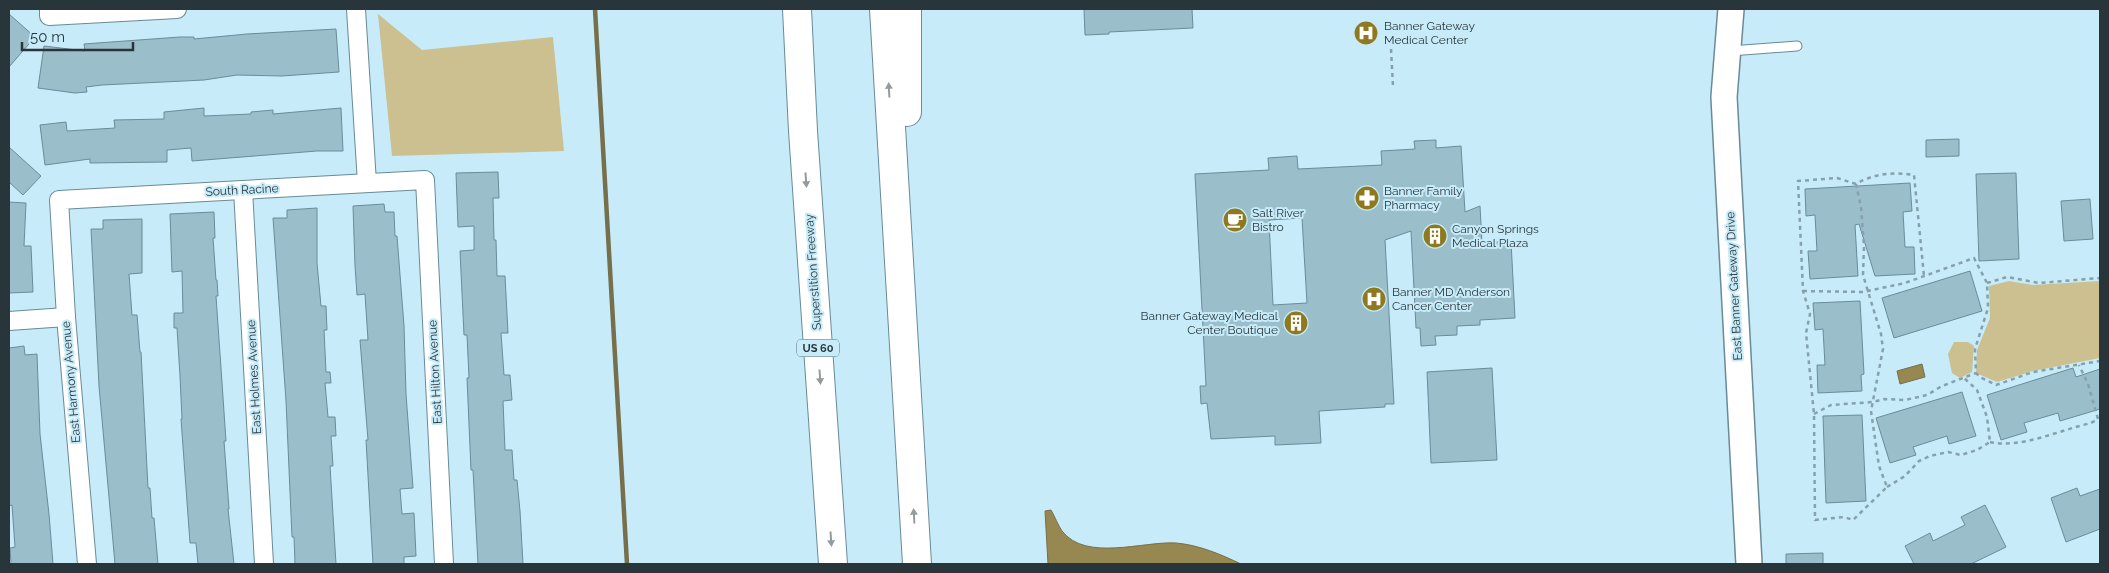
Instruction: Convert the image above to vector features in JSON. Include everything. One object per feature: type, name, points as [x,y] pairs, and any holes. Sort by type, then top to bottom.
[{"type":"highway","points":[[778,9],[790,99],[803,131]]},
{"type":"highway","name":"Superstition Freeway","points":[[797,9],[803,131],[833,564]]},
{"type":"highway","points":[[884,9],[917,564]]},
{"type":"highway","points":[[907,9],[908,418]]},
{"type":"street","points":[[49,12],[177,9]]},
{"type":"street","points":[[356,9],[367,183]]},
{"type":"street","name":"East Banner Gateway Drive","points":[[1731,9],[1724,97],[1749,564]]},
{"type":"street","name":"South Racine","points":[[60,200],[425,180]]},
{"type":"street","name":"East Hilton Avenue","points":[[425,180],[444,564]]},
{"type":"street","name":"East Holmes Avenue","points":[[243,190],[264,564]]},
{"type":"street","name":"East Harmony Avenue","points":[[60,200],[66,318],[87,564]]},
{"type":"street","points":[[9,321],[66,318]]},
{"type":"lane","points":[[1727,51],[1796,46]]},
{"type":"path","points":[[1392,49],[1393,86]]},
{"type":"path","points":[[1924,276],[1914,175],[1901,173],[1879,175],[1866,178],[1856,184],[1837,178],[1798,180],[1803,291],[1810,314],[1806,334],[1814,414],[1816,520],[1844,517],[1853,520],[1887,487],[1904,476],[1919,461],[1930,456],[1948,452],[1961,455],[1977,450],[1990,442],[2003,445],[2041,437],[2099,419],[2088,384],[2079,365]]},
{"type":"path","points":[[1856,184],[1861,207],[1863,275],[1881,334],[1883,349],[1871,411],[1879,466],[1887,487]]},
{"type":"path","points":[[1803,291],[1869,291],[1905,283],[1974,258],[1987,283],[1988,308],[1975,349],[1976,373],[1980,377],[1996,385],[2033,372],[2100,362]]},
{"type":"path","points":[[1987,283],[2007,277],[2039,284],[2100,278]]},
{"type":"path","points":[[1814,414],[1831,405],[1873,402],[1884,399],[1906,400],[1927,395],[1942,386],[1976,373]]},
{"type":"path","points":[[1964,378],[1977,390],[1987,417],[1990,442]]},
{"type":"shaded area","points":[[378,14],[422,50],[553,37],[564,151],[392,156]]},
{"type":"shaded area","points":[[2009,281],[2033,285],[2100,281],[2100,358],[2033,371],[1997,382],[1976,373],[1977,350],[1990,318],[1989,286]]},
{"type":"shaded area","points":[[1954,342],[1968,342],[1974,346],[1972,372],[1960,378],[1952,373],[1948,354]]},
{"type":"shaded area","points":[[1922,364],[1925,377],[1900,384],[1897,371]]},
{"type":"shaded area","points":[[1051,510],[1062,531],[1072,540],[1085,546],[1116,548],[1176,543],[1209,550],[1241,564],[1048,564],[1045,511]]},
{"type":"building","points":[[1084,9],[1192,9],[1193,28],[1085,35]]},
{"type":"building","points":[[9,14],[35,37],[9,67]]},
{"type":"building","points":[[336,29],[339,72],[282,76],[237,75],[204,80],[102,85],[86,87],[87,92],[75,93],[38,88],[44,46],[85,51],[84,44],[180,37],[194,37],[194,39]]},
{"type":"building","points":[[204,108],[204,116],[251,114],[251,112],[273,110],[273,114],[341,108],[343,151],[317,151],[192,161],[191,148],[167,150],[167,162],[90,163],[90,159],[45,165],[40,125],[66,122],[67,131],[115,128],[114,120],[164,119],[164,112]]},
{"type":"building","points":[[1959,139],[1959,156],[1926,157],[1926,140]]},
{"type":"building","name":"Banner Gateway Medical Center Boutique","points":[[1436,140],[1436,148],[1461,146],[1465,212],[1480,206],[1482,243],[1511,241],[1515,318],[1480,320],[1480,325],[1457,326],[1457,335],[1435,336],[1436,345],[1421,346],[1420,328],[1416,328],[1411,231],[1385,240],[1394,404],[1385,404],[1385,407],[1319,411],[1321,443],[1275,445],[1275,436],[1211,439],[1207,403],[1201,404],[1200,386],[1206,386],[1195,174],[1269,170],[1268,158],[1297,156],[1298,169],[1382,165],[1381,151],[1415,149],[1414,141]],"holes":[[[1302,218],[1307,303],[1273,305],[1269,220]]]},
{"type":"building","points":[[9,147],[41,176],[23,195],[9,182]]},
{"type":"building","points":[[498,172],[499,198],[493,198],[494,240],[496,240],[497,276],[505,276],[508,333],[501,333],[504,375],[510,375],[512,400],[503,401],[505,450],[512,450],[514,480],[517,480],[523,564],[478,564],[473,470],[471,470],[467,335],[464,335],[460,251],[474,250],[474,226],[458,227],[456,173]]},
{"type":"building","points":[[2016,173],[2019,259],[1979,261],[1976,174]]},
{"type":"building","points":[[1910,183],[1912,211],[1903,212],[1905,247],[1914,247],[1915,274],[1875,276],[1859,224],[1855,225],[1858,276],[1810,279],[1808,251],[1817,251],[1815,215],[1806,216],[1805,189]]},
{"type":"building","points":[[2090,199],[2093,239],[2064,241],[2061,201]]},
{"type":"building","points":[[9,202],[26,203],[24,246],[31,246],[33,292],[9,293]]},
{"type":"building","points":[[384,204],[385,212],[394,212],[395,236],[397,236],[413,488],[400,489],[402,514],[414,513],[416,556],[404,557],[404,564],[373,564],[366,440],[368,440],[360,340],[368,340],[365,294],[357,295],[355,266],[353,206]]},
{"type":"building","points":[[317,208],[317,263],[321,306],[326,306],[327,330],[324,330],[326,372],[330,372],[331,383],[325,383],[328,417],[335,417],[336,436],[331,436],[333,466],[330,466],[336,564],[295,564],[273,218],[287,218],[287,210]]},
{"type":"building","points":[[214,212],[215,238],[213,238],[226,441],[224,441],[228,509],[234,564],[198,564],[196,543],[190,543],[177,328],[174,328],[174,313],[183,313],[182,271],[172,272],[170,214]]},
{"type":"building","points":[[142,219],[142,273],[129,274],[132,315],[137,315],[141,352],[148,488],[150,488],[152,518],[154,518],[158,564],[115,564],[99,386],[91,229],[103,229],[103,220]]},
{"type":"building","points":[[1970,271],[1982,311],[1894,338],[1882,298]]},
{"type":"building","points":[[1860,301],[1864,374],[1861,375],[1862,391],[1818,393],[1817,365],[1825,365],[1823,329],[1815,330],[1813,303]]},
{"type":"building","points":[[24,346],[25,355],[37,354],[40,434],[53,564],[11,564],[10,548],[15,547],[12,505],[9,506],[9,348]]},
{"type":"building","points":[[1492,368],[1497,460],[1431,463],[1427,372]]},
{"type":"building","points":[[2073,368],[2076,377],[2100,369],[2100,409],[2060,421],[2058,413],[2024,423],[2027,432],[2001,440],[1987,395]]},
{"type":"building","points":[[1962,392],[1976,436],[1949,444],[1947,436],[1913,447],[1916,455],[1890,463],[1876,418]]},
{"type":"building","points":[[1862,415],[1866,501],[1826,503],[1823,416]]},
{"type":"building","points":[[2077,488],[2080,496],[2100,489],[2100,529],[2066,542],[2051,498]]},
{"type":"building","points":[[1985,505],[2006,547],[1971,564],[1914,564],[1905,546],[1930,533],[1933,541],[1965,525],[1961,517]]},
{"type":"building","points":[[1823,553],[1823,564],[1786,564],[1786,554]]},
{"type":"waterway","points":[[595,9],[627,564]]},
{"type":"place","name":"Banner Gateway Medical Center","points":[[1366,33]]},
{"type":"place","name":"Banner Family Pharmacy","points":[[1367,198]]},
{"type":"place","name":"Salt River Bistro","points":[[1235,220]]},
{"type":"place","name":"Canyon Springs Medical Plaza","points":[[1435,236]]},
{"type":"place","name":"Banner MD Anderson Cancer Center","points":[[1374,299]]},
{"type":"place","name":"Banner Gateway Medical Center Boutique","points":[[1296,323]]}]
